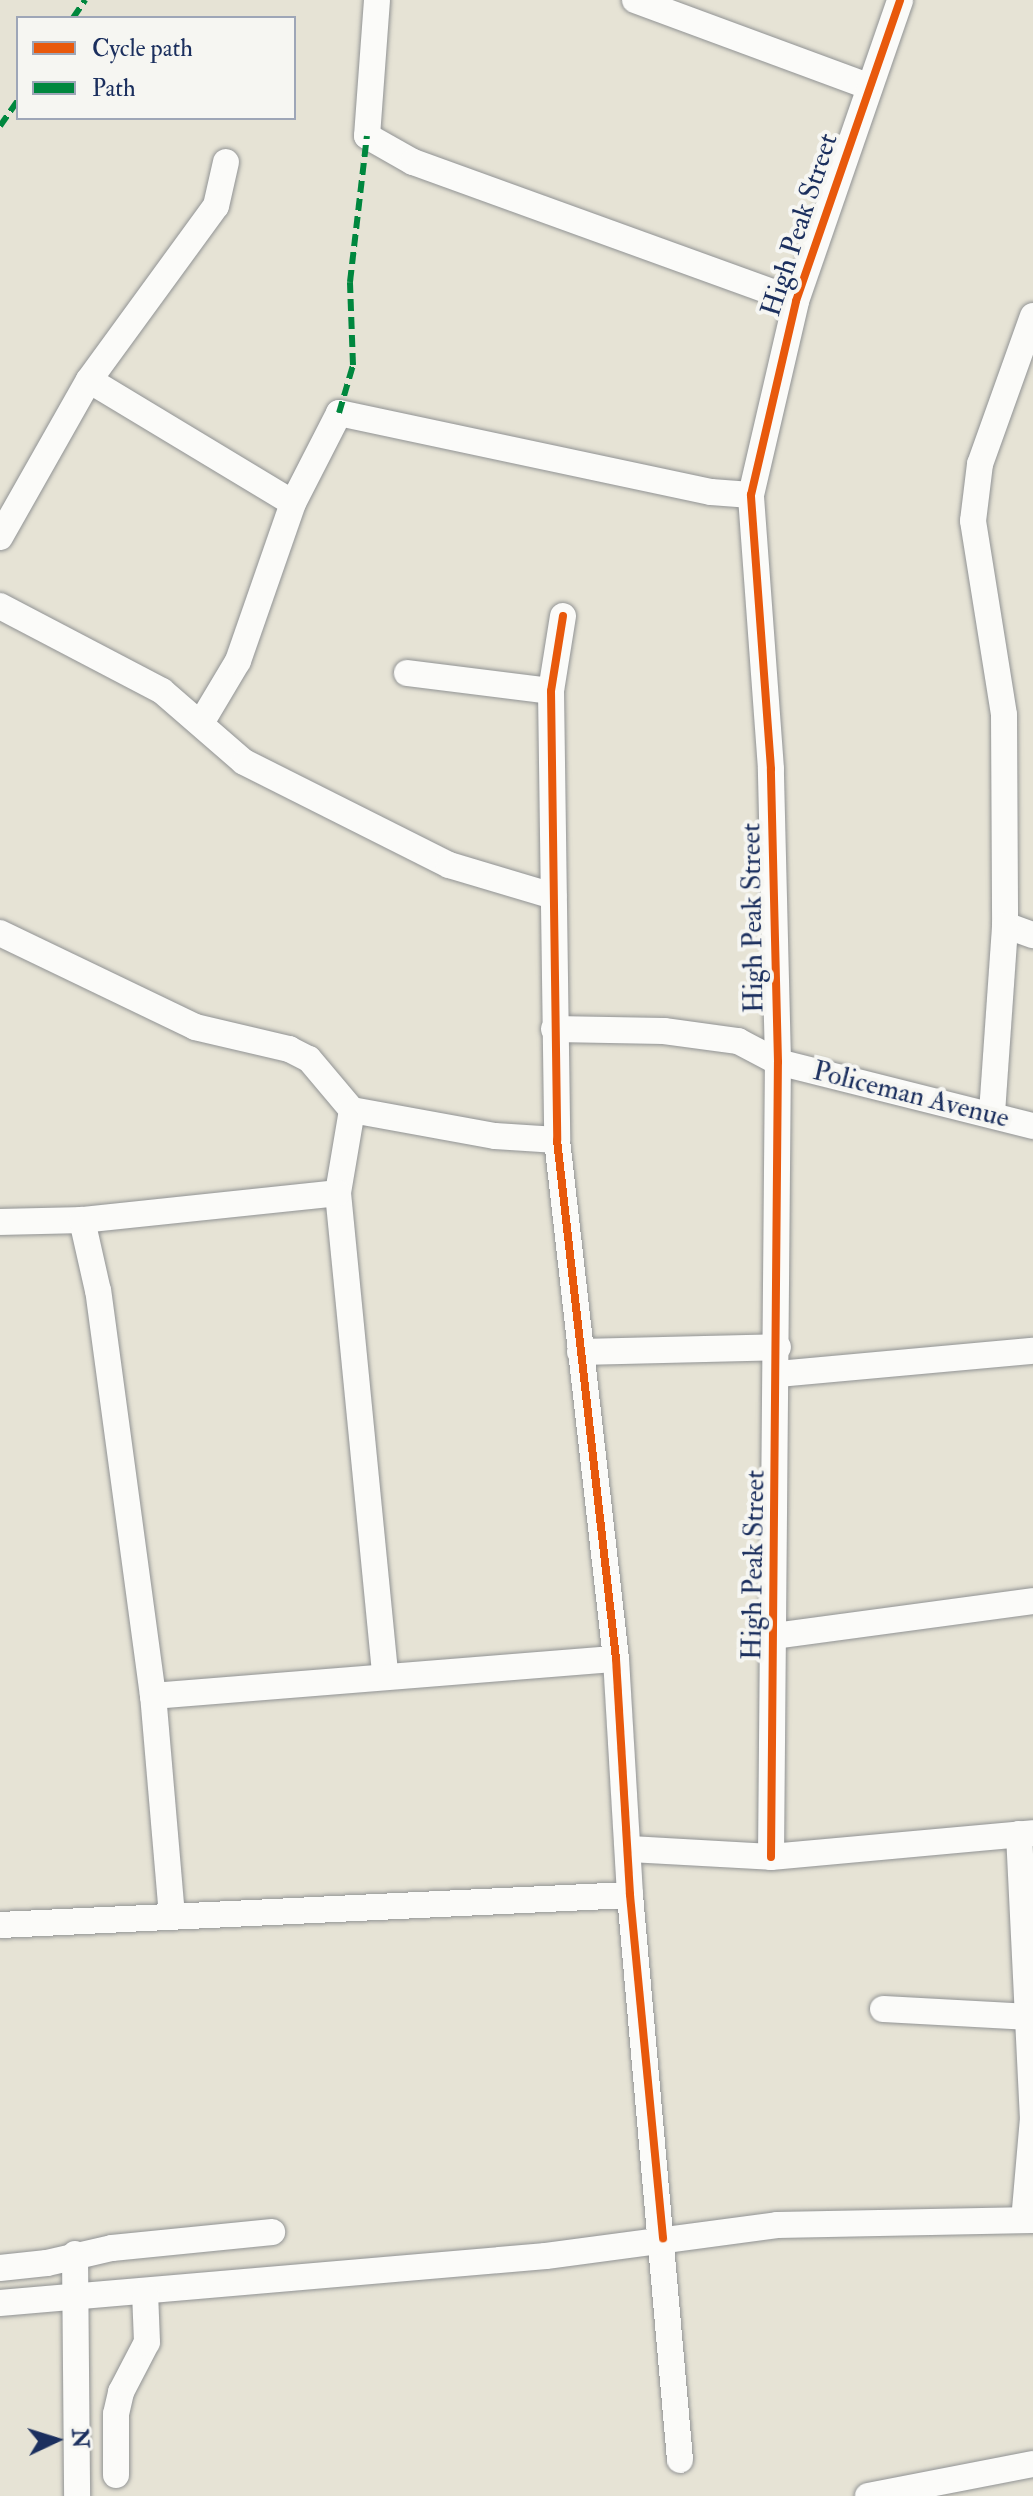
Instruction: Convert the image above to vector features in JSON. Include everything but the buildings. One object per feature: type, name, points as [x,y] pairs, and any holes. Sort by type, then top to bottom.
[{"type":"street","points":[[635,0],[868,86]]},
{"type":"street","name":"High Peak Street","points":[[771,1857],[778,1374],[778,1062],[771,769],[751,495],[796,301],[900,0]]},
{"type":"street","points":[[369,4],[367,136],[413,162],[796,301]]},
{"type":"street","points":[[0,537],[89,380],[216,206],[226,162]]},
{"type":"street","points":[[992,1113],[1005,925],[1004,715],[973,521],[980,464],[1033,316]]},
{"type":"street","points":[[89,380],[293,503]]},
{"type":"street","points":[[201,723],[243,650],[293,503],[339,413],[711,492],[751,495]]},
{"type":"street","points":[[0,606],[162,691],[244,762],[449,865],[553,896]]},
{"type":"street","points":[[563,616],[551,691],[557,1140],[616,1659],[630,1849],[630,1895],[663,2238],[680,2460]]},
{"type":"street","points":[[407,673],[551,691]]},
{"type":"street","points":[[1005,925],[1033,935]]},
{"type":"street","points":[[0,933],[195,1027],[289,1049],[309,1059],[352,1110],[495,1136],[557,1140]]},
{"type":"street","name":"Policeman Avenue","points":[[554,1029],[664,1031],[738,1041],[778,1062],[992,1113],[1033,1126]]},
{"type":"street","points":[[352,1110],[338,1193],[385,1676]]},
{"type":"street","points":[[0,1222],[82,1220],[338,1193]]},
{"type":"street","points":[[82,1220],[98,1291],[153,1696],[172,1916]]},
{"type":"street","points":[[580,1352],[778,1347]]},
{"type":"street","points":[[778,1374],[1033,1351]]},
{"type":"street","points":[[775,1636],[1033,1601]]},
{"type":"street","points":[[153,1696],[616,1659]]},
{"type":"street","points":[[0,2303],[145,2293],[546,2256],[777,2225],[1028,2220],[1033,2118],[1026,1833],[771,1857],[630,1849]]},
{"type":"street","points":[[0,1925],[630,1895]]},
{"type":"street","points":[[883,2009],[1031,2017]]},
{"type":"street","points":[[0,2268],[75,2254],[272,2232]]},
{"type":"street","points":[[75,2254],[77,2496]]},
{"type":"street","points":[[116,2475],[118,2401],[147,2342],[145,2293]]},
{"type":"street","points":[[868,2496],[1033,2464]]},
{"type":"marked path","points":[[74,16],[85,0]]},
{"type":"marked path","points":[[0,126],[16,103]]},
{"type":"marked path","points":[[339,413],[353,365],[350,282],[367,136]]},
{"type":"cycle path","points":[[771,1857],[778,1062],[771,769],[751,495],[796,301],[900,0]]},
{"type":"cycle path","points":[[563,616],[551,691],[557,1140],[616,1659],[630,1895],[663,2238]]}]
